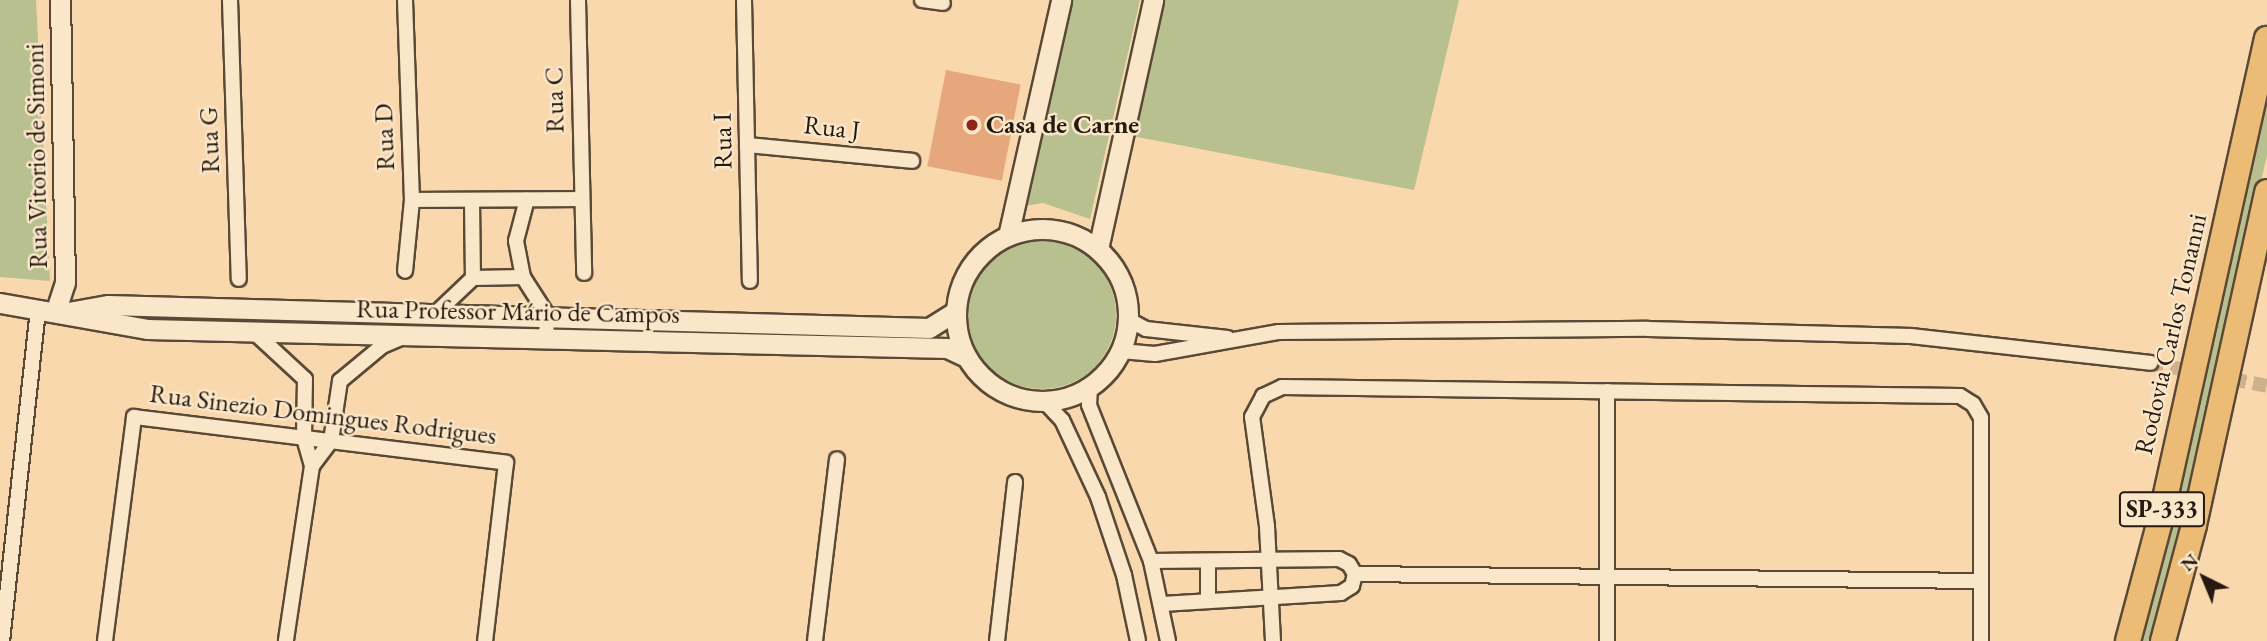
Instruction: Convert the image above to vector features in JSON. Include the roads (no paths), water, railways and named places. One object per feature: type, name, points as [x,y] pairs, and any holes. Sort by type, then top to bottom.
[{"type":"highway","name":"Rodovia Carlos Tonanni","points":[[2128,641],[2160,521],[2267,39]]},
{"type":"highway","name":"SP-333","points":[[2163,641],[2194,525],[2267,192]]},
{"type":"highway","points":[[2119,641],[2160,521]]},
{"type":"highway","points":[[2171,641],[2194,525]]},
{"type":"street","name":"Rua Vitorio de Simoni","points":[[54,310],[65,283],[60,0]]},
{"type":"street","name":"Rua G","points":[[230,0],[239,279]]},
{"type":"street","name":"Rua D","points":[[405,0],[412,200],[405,271]]},
{"type":"street","name":"Rua C","points":[[578,0],[584,273]]},
{"type":"street","name":"Rua I","points":[[744,0],[750,281]]},
{"type":"street","points":[[922,0],[943,3]]},
{"type":"street","points":[[1008,236],[1060,0]]},
{"type":"street","points":[[1098,249],[1153,0]]},
{"type":"street","name":"Rua J","points":[[747,145],[912,161]]},
{"type":"street","points":[[527,199],[516,242],[523,277],[548,316],[545,339]]},
{"type":"street","points":[[412,200],[582,199]]},
{"type":"street","points":[[472,200],[473,278]]},
{"type":"street","points":[[1055,230],[1098,249],[1121,281],[1129,320],[1121,351],[1090,387],[1045,402],[999,391],[966,357],[956,311],[972,266],[1008,236],[1055,230]]},
{"type":"street","points":[[435,315],[473,278],[523,277]]},
{"type":"street","name":"Rua Professor Mário de Campos","points":[[0,303],[54,310],[147,329],[947,348],[966,357]]},
{"type":"street","name":"Rua Professor Mário de Campos","points":[[54,310],[108,305],[929,328],[956,311]]},
{"type":"street","points":[[2,641],[54,310]]},
{"type":"street","points":[[1129,320],[1146,329],[1230,338]]},
{"type":"street","points":[[1121,351],[1155,354],[1196,349],[1230,338],[1279,332],[1648,329],[1911,336],[2150,363]]},
{"type":"street","points":[[254,332],[303,373],[307,403],[304,438],[312,466],[286,641]]},
{"type":"street","points":[[312,466],[331,441],[340,381],[346,372],[382,346],[408,335]]},
{"type":"street","points":[[1090,387],[1089,405],[1151,561],[1168,641]]},
{"type":"street","points":[[1273,641],[1269,559],[1252,417],[1258,401],[1268,391],[1282,387],[1952,394],[1967,399],[1981,418],[1981,641]]},
{"type":"street","points":[[1606,641],[1607,391]]},
{"type":"street","points":[[1045,402],[1062,420],[1098,497],[1124,575],[1138,641]]},
{"type":"street","name":"Rua Sinezio Domingues Rodrigues","points":[[105,641],[134,417],[506,463],[485,641]]},
{"type":"street","points":[[815,641],[837,459]]},
{"type":"street","points":[[997,641],[1016,482]]},
{"type":"street","points":[[1151,561],[1339,559],[1349,564],[1354,574],[1352,586],[1341,593],[1208,597],[1161,604]]},
{"type":"street","points":[[1208,562],[1208,597]]},
{"type":"street","points":[[1354,574],[1981,581]]},
{"type":"tunnel","points":[[2150,363],[2267,386]]},
{"type":"place","name":"Casa de Carne","points":[[972,125]]}]
